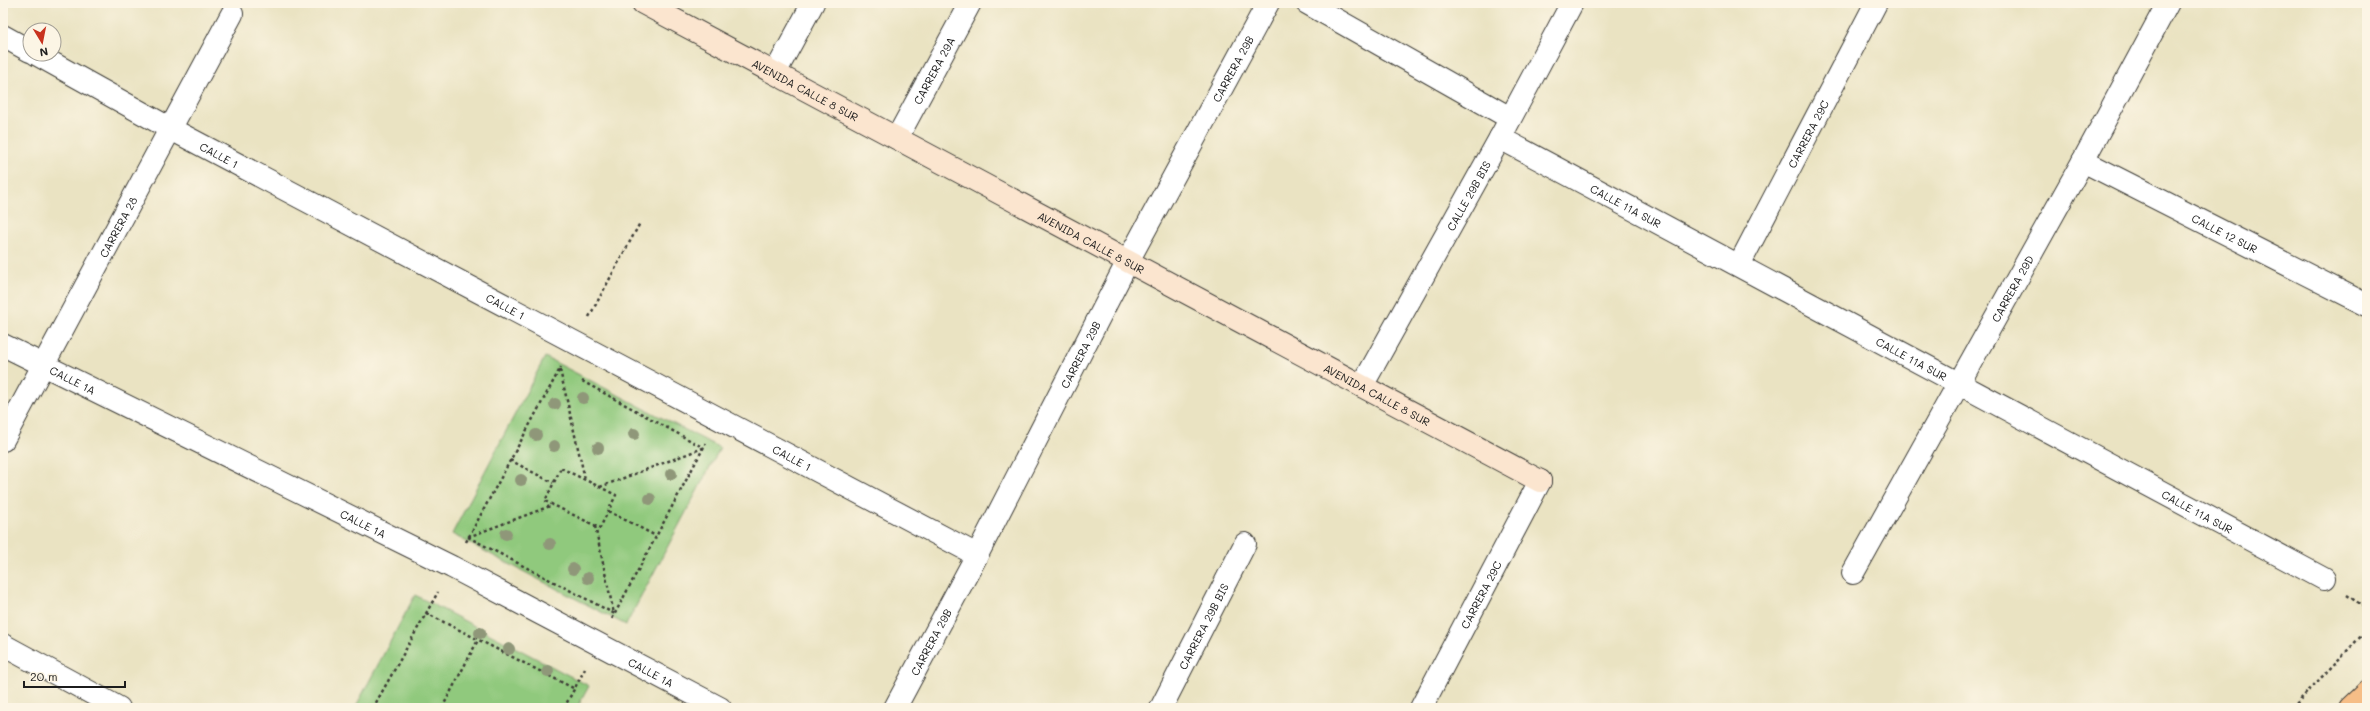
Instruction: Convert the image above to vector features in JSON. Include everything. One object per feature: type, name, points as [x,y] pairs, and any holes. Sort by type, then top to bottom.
[{"type":"highway","points":[[2350,708],[2367,692]]},
{"type":"main road","name":"AVENIDA CALLE 8 SUR","points":[[643,3],[1540,481]]},
{"type":"street","points":[[775,73],[813,3]]},
{"type":"street","name":"CARRERA 29A","points":[[897,138],[970,3]]},
{"type":"street","name":"CARRERA 29B","points":[[895,708],[978,555],[1128,262],[1268,3]]},
{"type":"street","points":[[1307,3],[1510,118]]},
{"type":"street","name":"CALLE 29B BIS","points":[[1362,386],[1500,138],[1572,3]]},
{"type":"street","name":"CARRERA 29C","points":[[1739,265],[1876,3]]},
{"type":"street","name":"CARRERA 29D","points":[[1853,572],[2083,161],[2168,3]]},
{"type":"street","name":"CARRERA 28","points":[[3,440],[232,14]]},
{"type":"street","points":[[3,36],[22,47]]},
{"type":"street","name":"CALLE 1","points":[[50,62],[171,129],[978,555]]},
{"type":"street","name":"CALLE 11A SUR","points":[[1500,138],[2324,579]]},
{"type":"street","name":"CALLE 12 SUR","points":[[2083,161],[2367,305]]},
{"type":"street","name":"CALLE 1A","points":[[3,345],[452,567],[598,646],[720,708]]},
{"type":"street","name":"CARRERA 29C","points":[[1421,708],[1540,481]]},
{"type":"street","name":"CARRERA 29B BIS","points":[[1161,708],[1245,544]]},
{"type":"street","points":[[3,645],[119,708]]},
{"type":"path","points":[[373,708],[576,342],[640,223]]},
{"type":"path","points":[[560,370],[567,373]]},
{"type":"path","points":[[560,370],[585,479]]},
{"type":"path","points":[[581,381],[704,448]]},
{"type":"path","points":[[564,708],[719,418]]},
{"type":"path","points":[[600,487],[704,448]]},
{"type":"path","points":[[510,460],[553,482]]},
{"type":"path","points":[[561,468],[585,479],[616,495],[600,528],[544,500],[561,468]]},
{"type":"path","points":[[468,537],[553,505]]},
{"type":"path","points":[[608,511],[656,536]]},
{"type":"path","points":[[595,526],[615,614]]},
{"type":"path","points":[[468,537],[615,614]]},
{"type":"path","points":[[426,613],[575,688]]},
{"type":"path","points":[[2292,708],[2367,630]]},
{"type":"path","points":[[442,708],[478,640]]},
{"type":"green space","points":[[545,357],[720,448],[626,625],[452,534]]},
{"type":"green space","points":[[415,595],[589,686],[577,708],[355,708]]}]
